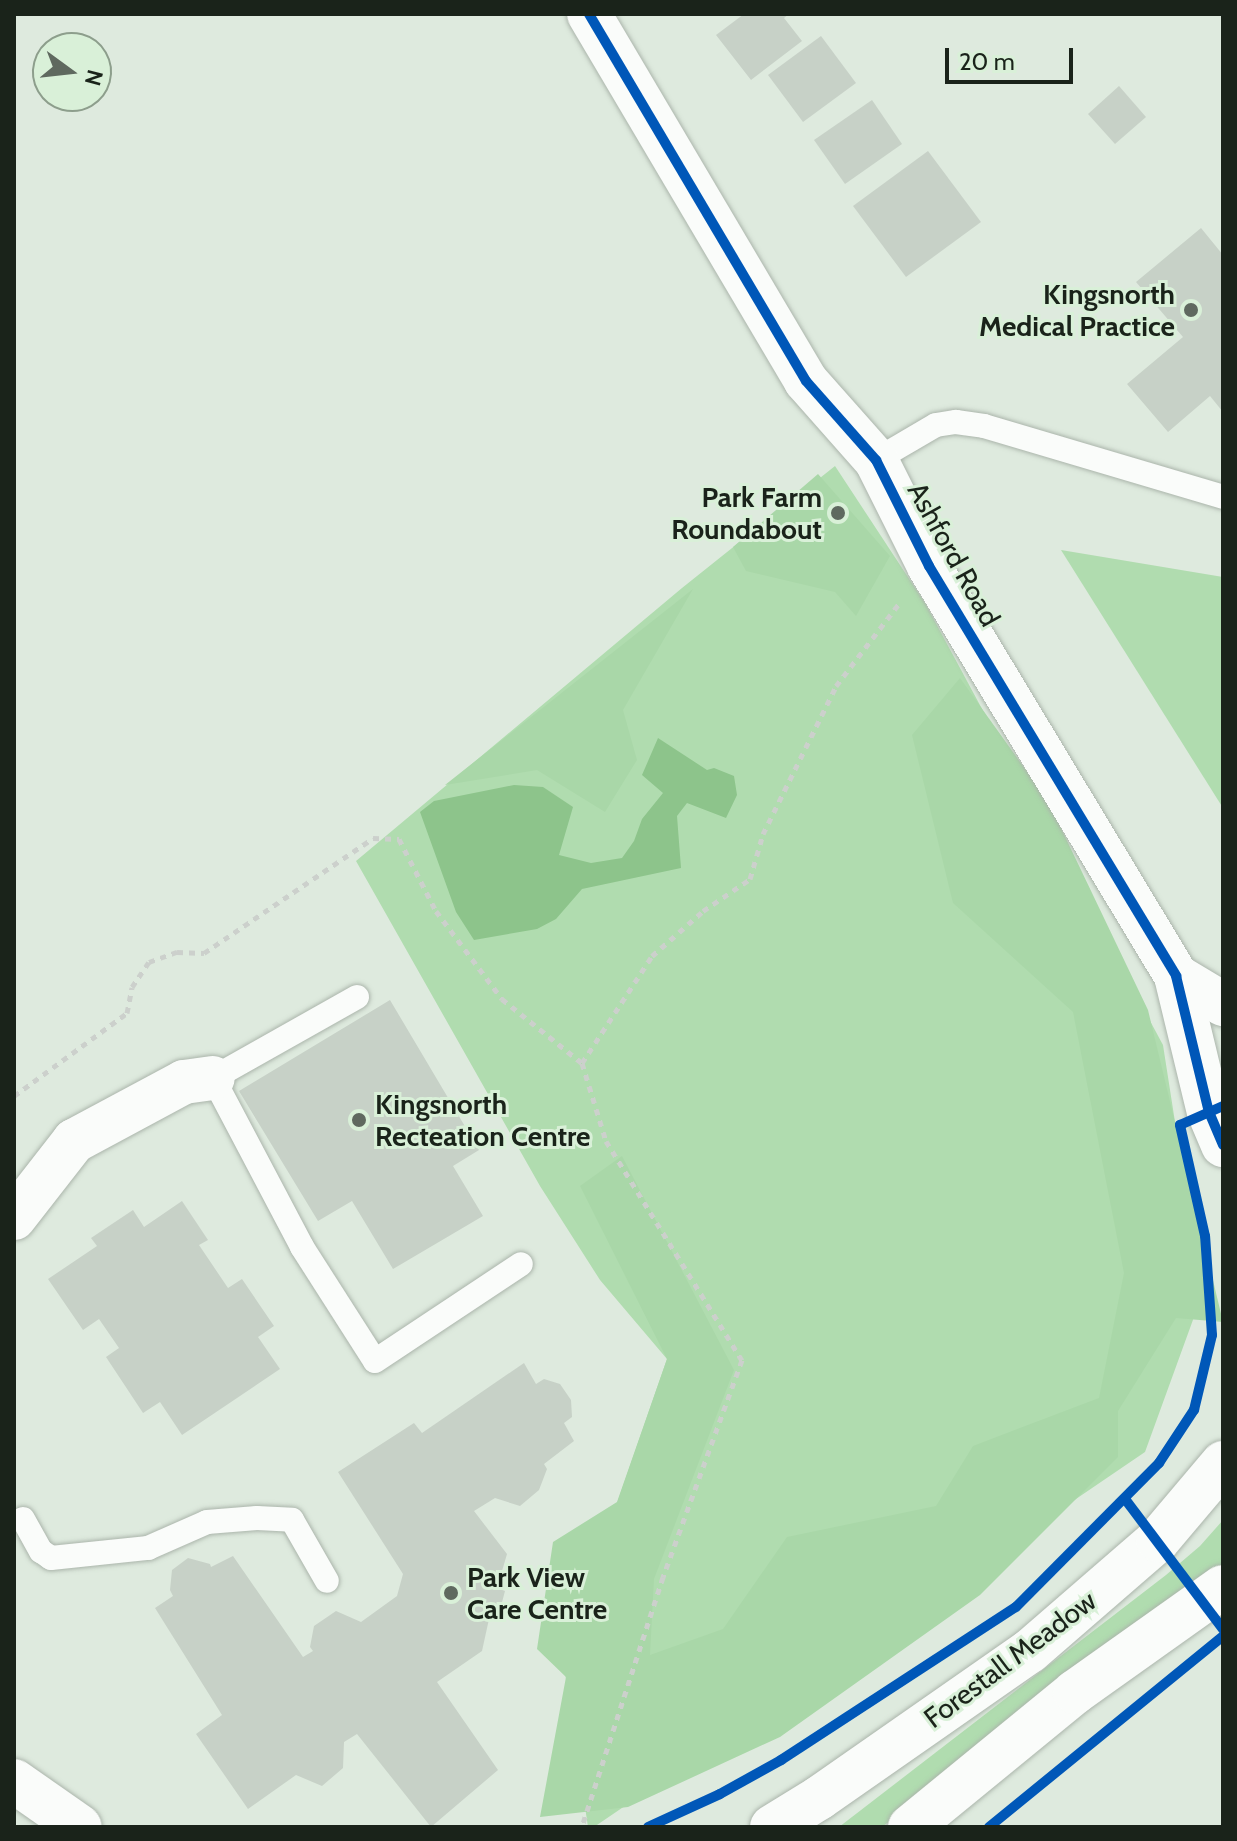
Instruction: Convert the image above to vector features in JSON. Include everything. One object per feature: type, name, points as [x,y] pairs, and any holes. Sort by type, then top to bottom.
[{"type":"street","name":"Ashford Road","points":[[589,14],[806,381],[876,460],[929,566],[1176,976],[1209,1112],[1223,1145]]},
{"type":"street","name":"Ashford Road","points":[[1176,976],[1223,1004]]},
{"type":"street","points":[[14,1218],[74,1141],[184,1082],[213,1078]]},
{"type":"street","name":"Forestall Meadow","points":[[772,1827],[819,1798],[1030,1651],[1158,1540],[1223,1463]]},
{"type":"street","points":[[910,1827],[1075,1692],[1223,1587]]},
{"type":"street","points":[[14,1781],[80,1827]]},
{"type":"lane","points":[[876,460],[936,425],[956,422],[984,426],[1223,497]]},
{"type":"lane","points":[[357,997],[213,1078],[302,1247],[375,1361],[521,1264]]},
{"type":"lane","points":[[23,1519],[41,1551],[51,1558],[148,1548],[207,1522],[257,1518],[292,1520],[327,1581]]},
{"type":"lane","points":[[14,1552],[41,1551]]},
{"type":"path","points":[[582,1063],[652,956],[703,911],[750,879],[763,834],[836,686],[929,566]]},
{"type":"path","points":[[14,1096],[127,1013],[132,987],[149,962],[177,952],[204,953],[373,838],[399,839],[436,911],[502,999],[582,1063],[606,1141],[742,1360],[663,1577],[582,1827]]},
{"type":"shaded area","points":[[835,466],[925,603],[1163,1045],[1202,1295],[1145,1452],[594,1827],[588,1827],[563,1659],[667,1359],[600,1280],[540,1186],[356,861],[682,588]]},
{"type":"shaded area","points":[[818,474],[890,556],[856,616],[835,592],[746,571],[733,547]]},
{"type":"shaded area","points":[[1061,550],[1223,577],[1223,808]]},
{"type":"shaded area","points":[[693,589],[623,710],[637,760],[605,812],[537,770],[445,785]]},
{"type":"shaded area","points":[[960,678],[1048,801],[1148,1010],[1223,1322],[1176,1318],[1118,1411],[1118,1457],[980,1595],[780,1737],[628,1807],[540,1817],[566,1677],[537,1649],[553,1542],[617,1502],[667,1359],[580,1186],[622,1156],[734,1370],[654,1579],[650,1655],[723,1629],[787,1537],[936,1506],[973,1446],[1099,1398],[1124,1273],[1073,1012],[953,903],[912,735]]},
{"type":"shaded area","points":[[658,738],[707,770],[714,768],[734,776],[737,795],[726,818],[687,803],[677,816],[681,868],[582,889],[556,919],[537,929],[474,940],[456,912],[420,812],[434,801],[514,785],[543,787],[573,807],[559,855],[591,863],[622,858],[634,841],[642,819],[663,793],[642,775]]},
{"type":"shaded area","points":[[1223,1520],[1223,1563],[882,1827],[839,1827],[1166,1575],[1200,1546]]},
{"type":"building","points":[[744,14],[789,14],[784,18],[802,41],[751,80],[716,35]]},
{"type":"building","points":[[821,36],[856,83],[803,122],[768,75]]},
{"type":"building","points":[[1119,86],[1146,117],[1115,144],[1088,114]]},
{"type":"building","points":[[872,100],[902,144],[845,184],[814,140]]},
{"type":"building","points":[[928,151],[981,222],[906,277],[853,206]]},
{"type":"building","name":"Kingsnorth Medical Practice","points":[[1201,228],[1223,255],[1223,412],[1210,396],[1168,432],[1127,384],[1183,337],[1136,282]]},
{"type":"building","name":"Kingsnorth Recteation Centre","points":[[390,1000],[479,1150],[453,1166],[483,1216],[393,1269],[352,1201],[318,1221],[239,1091]]},
{"type":"building","points":[[182,1201],[208,1240],[199,1245],[228,1288],[242,1279],[274,1326],[258,1337],[280,1369],[182,1435],[160,1402],[143,1413],[106,1357],[119,1348],[99,1319],[83,1330],[48,1279],[97,1246],[91,1238],[133,1210],[144,1227]]},
{"type":"building","name":"Park View Care Centre","points":[[524,1363],[536,1384],[544,1379],[560,1384],[571,1400],[572,1417],[564,1423],[574,1441],[544,1464],[547,1469],[539,1490],[520,1506],[495,1498],[474,1511],[507,1554],[497,1588],[505,1591],[497,1621],[489,1619],[482,1651],[437,1682],[498,1770],[431,1827],[357,1734],[344,1742],[343,1768],[322,1786],[296,1775],[248,1809],[196,1734],[222,1715],[155,1608],[173,1596],[170,1590],[172,1570],[188,1558],[210,1564],[211,1567],[233,1556],[303,1657],[313,1651],[310,1647],[314,1626],[336,1611],[361,1622],[397,1596],[403,1574],[338,1472],[414,1423],[422,1433]]},
{"type":"cycle path","points":[[589,14],[806,381],[876,460],[929,566],[1176,976],[1209,1112],[1223,1145]]},
{"type":"cycle path","points":[[648,1827],[720,1794],[781,1760],[1016,1607],[1159,1463],[1194,1410],[1212,1335],[1205,1236],[1180,1125],[1223,1106]]},
{"type":"cycle path","points":[[1125,1499],[1223,1629]]},
{"type":"cycle path","points":[[989,1827],[1223,1636]]},
{"type":"place","name":"Kingsnorth Medical Practice","points":[[1191,310]]},
{"type":"place","name":"Park Farm Roundabout","points":[[838,513]]},
{"type":"place","name":"Kingsnorth Recteation Centre","points":[[359,1120]]},
{"type":"place","name":"Park View Care Centre","points":[[451,1593]]}]
